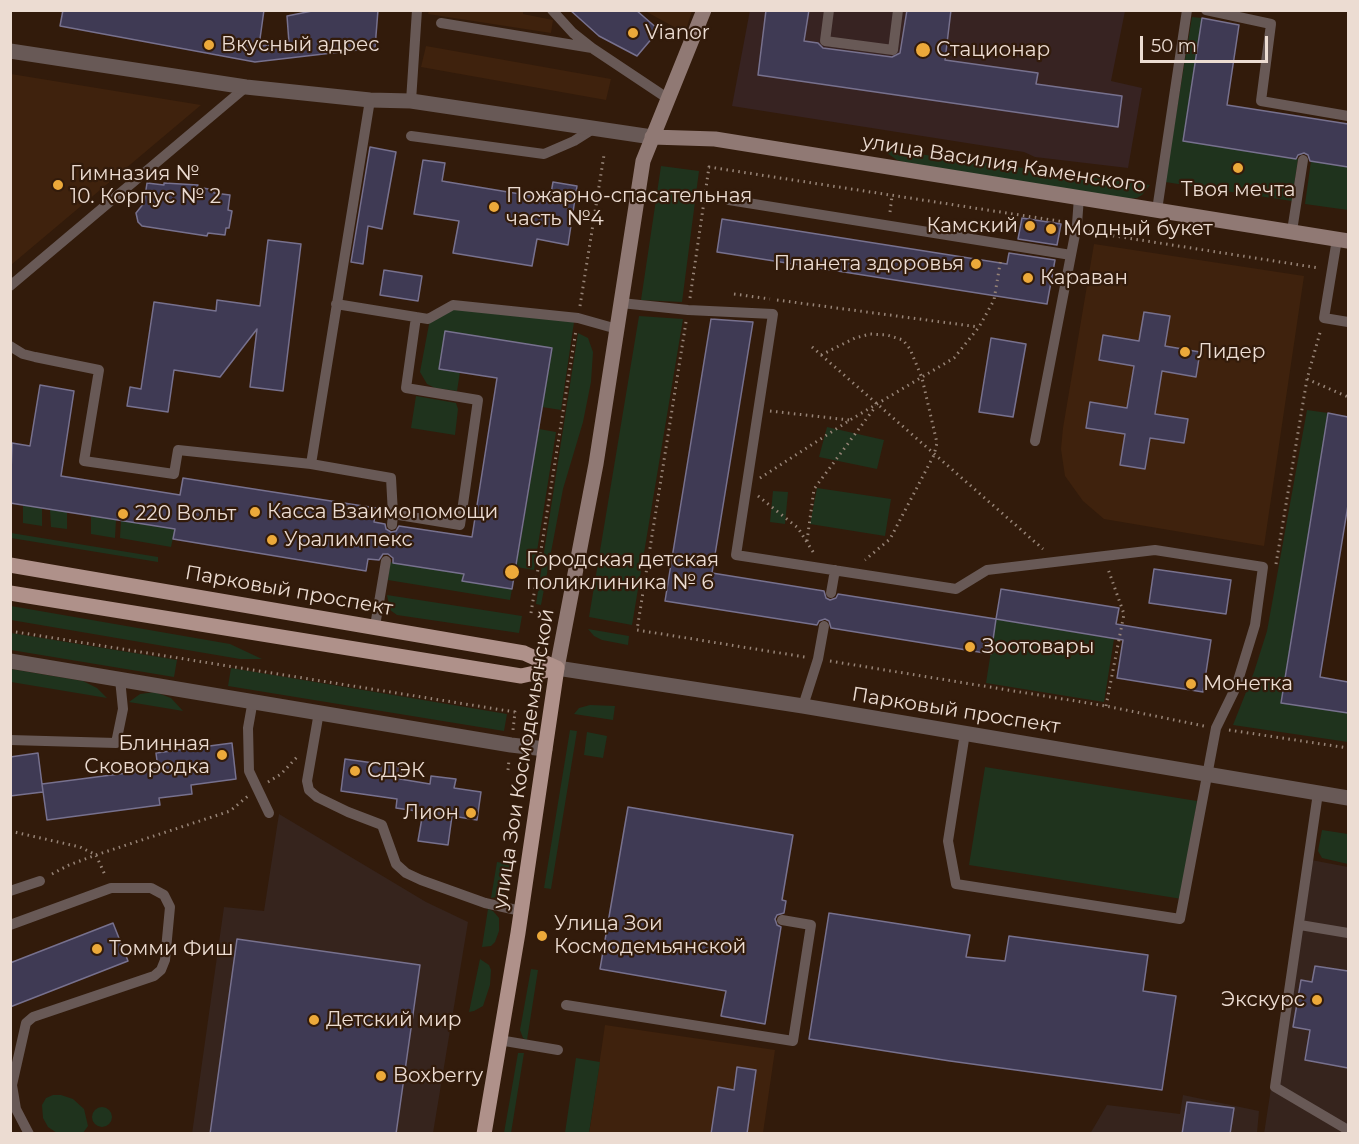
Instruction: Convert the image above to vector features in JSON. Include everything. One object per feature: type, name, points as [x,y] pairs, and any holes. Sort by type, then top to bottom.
[{"type":"main road","name":"улица Зои Космодемьянской","points":[[484,1134],[522,911],[557,668],[596,464],[644,161],[667,98],[704,10]]},
{"type":"main road","name":"улица Василия Каменского","points":[[652,136],[715,139],[1343,240]]},
{"type":"main road","name":"Парковый проспект","points":[[10,565],[524,653],[557,668]]},
{"type":"main road","name":"Парковый проспект","points":[[10,593],[521,676],[557,668]]},
{"type":"street","points":[[10,51],[246,87],[370,100],[411,101],[652,136]]},
{"type":"street","points":[[10,661],[545,749]]},
{"type":"street","name":"Парковый проспект","points":[[557,668],[804,706],[1348,798]]},
{"type":"lane","points":[[411,101],[417,10]]},
{"type":"lane","points":[[552,10],[573,33],[592,48],[667,98]]},
{"type":"lane","points":[[829,10],[825,41],[892,50],[898,10]]},
{"type":"lane","points":[[1157,210],[1187,10]]},
{"type":"lane","points":[[1206,10],[1270,24],[1261,101],[1310,114],[1348,116]]},
{"type":"lane","points":[[441,23],[592,48]]},
{"type":"lane","points":[[10,286],[246,87]]},
{"type":"lane","points":[[311,464],[370,100]]},
{"type":"lane","points":[[411,136],[544,154],[574,141],[593,129]]},
{"type":"lane","points":[[1292,231],[1303,160]]},
{"type":"lane","points":[[1035,441],[1077,224],[1079,198]]},
{"type":"lane","points":[[729,200],[1071,255]]},
{"type":"lane","points":[[1343,240],[1332,270],[1324,318],[1348,322]]},
{"type":"lane","points":[[621,303],[688,310],[773,314],[736,555],[956,589],[987,570],[1155,550],[1263,567],[1255,625],[1236,687],[1216,728],[1180,919],[956,884],[948,841],[965,733]]},
{"type":"lane","points":[[336,304],[428,318],[453,305],[578,318],[617,329]]},
{"type":"lane","points":[[10,346],[23,354],[99,370],[84,461],[174,474],[178,450],[311,464],[391,478],[392,519],[460,525],[478,400],[406,388],[416,317]]},
{"type":"lane","points":[[375,626],[386,561]]},
{"type":"lane","points":[[830,570],[831,592]]},
{"type":"lane","points":[[804,706],[818,659],[824,626]]},
{"type":"lane","points":[[10,740],[116,743],[123,709],[120,679]]},
{"type":"lane","points":[[253,700],[248,729],[249,771],[269,813]]},
{"type":"lane","points":[[319,712],[307,781],[309,790],[317,797],[337,807],[382,825],[396,864],[406,873],[485,903],[522,911]]},
{"type":"lane","points":[[1318,793],[1275,1087],[1348,1130]]},
{"type":"lane","points":[[10,891],[40,881]]},
{"type":"lane","points":[[10,925],[111,888],[151,888],[164,896],[170,907],[165,960],[161,969],[154,975],[33,1017],[26,1023],[12,1085],[16,1109],[29,1134]]},
{"type":"lane","points":[[566,1005],[793,1041],[811,925],[782,920]]},
{"type":"lane","points":[[1300,925],[1348,933]]},
{"type":"lane","points":[[499,1040],[558,1050]]},
{"type":"path","points":[[531,613],[604,155]]},
{"type":"path","points":[[1332,270],[1083,231],[1077,224],[709,167],[637,630],[1106,706],[1216,728],[1348,748]]},
{"type":"path","points":[[830,570],[798,528],[747,487],[850,420],[954,358],[979,327],[994,300],[1004,244]]},
{"type":"path","points":[[734,294],[979,327]]},
{"type":"path","points":[[1263,567],[1275,569],[1307,379],[1324,318]]},
{"type":"path","points":[[821,355],[863,336],[879,333],[903,340],[910,349],[922,378],[938,443],[890,540],[850,573]]},
{"type":"path","points":[[812,347],[1058,562]]},
{"type":"path","points":[[1307,379],[1348,397]]},
{"type":"path","points":[[807,542],[813,489],[877,404]]},
{"type":"path","points":[[759,409],[850,420]]},
{"type":"path","points":[[1104,556],[1124,614],[1106,706]]},
{"type":"path","points":[[10,631],[515,712]]},
{"type":"path","points":[[40,881],[69,865],[96,855],[230,811],[257,788],[281,774],[315,739]]},
{"type":"path","points":[[10,831],[80,847],[96,855],[111,888]]},
{"type":"shaded area","points":[[750,10],[1125,11],[1111,81],[1142,88],[1128,168],[1035,157],[1024,152],[732,106]]},
{"type":"shaded area","points":[[429,11],[523,11],[523,14],[553,20],[551,33],[428,14]]},
{"type":"shaded area","points":[[645,11],[692,11],[685,33]]},
{"type":"shaded area","points":[[426,46],[611,79],[606,100],[421,67]]},
{"type":"shaded area","name":"Гимназия № 10. Корпус № 2","points":[[11,74],[201,105],[11,265]]},
{"type":"shaded area","name":"Лидер","points":[[1094,244],[1304,276],[1264,546],[1104,519],[1083,501],[1065,476],[1061,449],[1063,428]]},
{"type":"shaded area","points":[[279,814],[426,902],[468,922],[433,1133],[192,1134],[224,907],[264,911]]},
{"type":"shaded area","name":"Экскурс","points":[[1306,859],[1348,867],[1348,1133],[1264,1134]]},
{"type":"shaded area","points":[[605,1025],[775,1050],[763,1133],[589,1134]]},
{"type":"shaded area","points":[[1183,1095],[1259,1111],[1257,1133],[1090,1134],[1107,1105],[1180,1114]]},
{"type":"green space","points":[[1192,17],[1202,18],[1183,141],[1298,159],[1292,201],[1165,182]]},
{"type":"green space","points":[[881,149],[1150,185],[1142,195],[1128,199],[924,168],[897,160]]},
{"type":"green space","points":[[1311,161],[1348,167],[1348,210],[1305,204]]},
{"type":"green space","points":[[661,166],[699,171],[682,302],[641,300]]},
{"type":"green space","points":[[454,307],[574,322],[561,410],[542,407],[551,349],[439,369],[460,372],[457,391],[435,388],[427,384],[420,372],[430,319]]},
{"type":"green space","points":[[639,316],[683,319],[632,625],[589,617]]},
{"type":"green space","points":[[578,333],[588,338],[593,352],[591,382],[583,422],[563,489],[541,605],[536,604]]},
{"type":"green space","points":[[416,396],[456,403],[458,409],[455,435],[411,428]]},
{"type":"green space","points":[[1307,410],[1328,413],[1281,702],[1348,713],[1348,742],[1233,725],[1267,631]]},
{"type":"green space","points":[[827,427],[884,440],[877,469],[819,457]]},
{"type":"green space","points":[[539,429],[556,432],[534,570],[516,567]]},
{"type":"green space","points":[[817,488],[891,499],[885,536],[810,524]]},
{"type":"green space","points":[[773,491],[788,492],[785,524],[770,522]]},
{"type":"green space","points":[[23,505],[42,508],[42,526],[23,523]]},
{"type":"green space","points":[[50,509],[67,512],[67,529],[51,527]]},
{"type":"green space","points":[[91,516],[116,520],[115,538],[91,534]]},
{"type":"green space","points":[[121,520],[175,529],[171,547],[120,538]]},
{"type":"green space","points":[[11,533],[158,557],[158,562],[11,538]]},
{"type":"green space","points":[[390,562],[464,574],[463,581],[512,589],[510,600],[388,580]]},
{"type":"green space","points":[[387,595],[522,616],[519,633],[397,615],[390,610]]},
{"type":"green space","points":[[11,606],[230,644],[262,659],[240,659],[11,620]]},
{"type":"green space","points":[[996,619],[1114,639],[1104,702],[986,683]]},
{"type":"green space","points":[[588,629],[629,636],[628,645],[602,640]]},
{"type":"green space","points":[[11,633],[177,660],[174,677],[11,650]]},
{"type":"green space","points":[[231,668],[507,714],[504,731],[228,686]]},
{"type":"green space","points":[[11,669],[83,681],[97,688],[107,698],[11,682]]},
{"type":"green space","points":[[155,692],[171,698],[183,711],[129,702],[140,694]]},
{"type":"green space","points":[[590,705],[615,706],[613,720],[574,714],[579,708]]},
{"type":"green space","points":[[570,730],[577,731],[551,889],[544,888]]},
{"type":"green space","points":[[587,732],[607,736],[603,758],[584,755]]},
{"type":"green space","points":[[985,767],[1197,801],[1182,899],[969,865]]},
{"type":"green space","points":[[1322,830],[1348,834],[1348,864],[1322,858],[1318,851]]},
{"type":"green space","points":[[497,862],[510,864],[507,888],[502,896],[491,898]]},
{"type":"green space","points":[[488,909],[499,918],[499,931],[491,946],[482,947]]},
{"type":"green space","points":[[480,959],[489,965],[491,970],[490,985],[483,1006],[469,1012]]},
{"type":"green space","points":[[531,969],[538,970],[527,1040],[523,1038],[520,1030]]},
{"type":"green space","points":[[518,1053],[524,1053],[511,1133],[504,1133]]},
{"type":"green space","points":[[576,1058],[600,1062],[589,1133],[565,1133]]},
{"type":"green space","points":[[53,1095],[73,1099],[84,1109],[88,1126],[83,1133],[57,1133],[48,1127],[43,1118],[42,1105],[46,1098]]},
{"type":"green space","points":[[98,1107],[106,1107],[112,1113],[112,1121],[106,1127],[98,1127],[92,1121],[92,1113]]},
{"type":"building","points":[[63,10],[264,10],[259,46],[289,43],[287,16],[317,10],[378,10],[375,48],[255,62],[60,26]]},
{"type":"building","points":[[570,10],[636,10],[659,30],[637,56],[599,36]]},
{"type":"building","points":[[766,10],[809,10],[804,41],[818,43],[823,48],[892,57],[900,53],[907,10],[951,10],[945,60],[1038,73],[1036,84],[1122,96],[1118,127],[758,75]]},
{"type":"building","points":[[1202,18],[1239,25],[1227,105],[1348,124],[1348,167],[1310,161],[1308,155],[1304,153],[1298,155],[1296,159],[1183,141]]},
{"type":"building","points":[[370,147],[396,152],[382,229],[368,226],[363,264],[351,262]]},
{"type":"building","name":"Пожарно-спасательная часть №4","points":[[423,160],[445,163],[442,181],[550,199],[553,182],[577,186],[568,245],[537,239],[532,266],[453,253],[459,221],[414,214]]},
{"type":"building","points":[[147,183],[198,185],[197,187],[214,190],[214,193],[230,195],[228,210],[232,211],[229,228],[226,228],[225,235],[208,233],[207,236],[142,226],[138,222],[136,213],[144,203]]},
{"type":"building","points":[[1022,218],[1061,224],[1057,245],[1018,239]]},
{"type":"building","points":[[722,219],[1007,264],[1009,253],[1055,260],[1047,304],[717,252]]},
{"type":"building","points":[[268,240],[301,244],[283,391],[250,387],[257,329],[220,377],[174,370],[168,412],[127,406],[130,387],[141,389],[154,302],[216,311],[217,300],[260,306]]},
{"type":"building","points":[[384,270],[422,276],[418,301],[380,295]]},
{"type":"building","points":[[1144,312],[1170,316],[1165,346],[1200,352],[1196,377],[1162,371],[1155,414],[1188,419],[1184,443],[1150,438],[1145,469],[1120,465],[1125,434],[1086,428],[1090,402],[1127,408],[1134,366],[1099,360],[1103,335],[1139,341]]},
{"type":"building","points":[[711,319],[753,322],[712,573],[824,591],[826,598],[830,600],[836,598],[838,594],[996,619],[991,654],[831,628],[829,621],[825,619],[819,621],[817,625],[665,601]]},
{"type":"building","points":[[445,331],[552,348],[512,589],[462,581],[464,574],[393,563],[393,558],[388,554],[383,554],[379,560],[368,559],[366,571],[173,539],[175,529],[10,503],[12,443],[30,446],[40,385],[74,391],[61,476],[180,495],[183,478],[376,508],[374,522],[385,524],[386,529],[391,532],[396,531],[399,526],[472,537],[497,378],[439,369]]},
{"type":"building","points":[[991,338],[1026,344],[1013,417],[979,412]]},
{"type":"building","points":[[1328,413],[1348,417],[1348,505],[1320,677],[1348,682],[1348,713],[1281,703]]},
{"type":"building","points":[[1154,569],[1231,580],[1226,614],[1149,603]]},
{"type":"building","points":[[1001,589],[1119,608],[1116,624],[1211,640],[1203,692],[1117,678],[1123,640],[996,619]]},
{"type":"building","points":[[232,743],[236,779],[191,785],[192,794],[159,798],[160,805],[47,820],[42,784],[158,769],[156,753]]},
{"type":"building","points":[[38,753],[43,792],[10,796],[10,757]]},
{"type":"building","points":[[345,759],[402,767],[400,779],[430,784],[431,776],[456,779],[454,788],[481,792],[477,820],[452,816],[448,845],[418,841],[423,812],[396,808],[397,799],[341,791]]},
{"type":"building","points":[[628,807],[793,835],[782,900],[786,901],[784,913],[777,915],[775,919],[777,925],[781,927],[765,1024],[721,1016],[726,991],[600,969]]},
{"type":"building","points":[[829,913],[970,935],[966,957],[1005,961],[1009,936],[1148,955],[1143,991],[1176,996],[1162,1090],[809,1039]]},
{"type":"building","points":[[113,923],[128,961],[10,1007],[10,963]]},
{"type":"building","points":[[237,939],[420,965],[396,1134],[210,1134]]},
{"type":"building","points":[[1315,966],[1348,971],[1348,1068],[1305,1060],[1310,1030],[1293,1027],[1301,980],[1312,982]]},
{"type":"building","points":[[737,1067],[756,1070],[747,1134],[711,1134],[718,1087],[734,1090]]},
{"type":"building","points":[[1187,1102],[1234,1108],[1230,1134],[1182,1134]]},
{"type":"place","name":"Vianor","points":[[633,33]]},
{"type":"place","name":"Вкусный адрес","points":[[209,45]]},
{"type":"place","name":"Стационар","points":[[923,50]]},
{"type":"place","name":"Твоя мечта","points":[[1238,168]]},
{"type":"place","name":"Гимназия № 10. Корпус № 2","points":[[58,185]]},
{"type":"place","name":"Пожарно-спасательная часть №4","points":[[494,207]]},
{"type":"place","name":"Камский","points":[[1030,226]]},
{"type":"place","name":"Модный букет","points":[[1051,229]]},
{"type":"place","name":"Планета здоровья","points":[[976,264]]},
{"type":"place","name":"Караван","points":[[1028,278]]},
{"type":"place","name":"Лидер","points":[[1185,352]]},
{"type":"place","name":"Касса Взаимопомощи","points":[[255,512]]},
{"type":"place","name":"220 Вольт","points":[[123,514]]},
{"type":"place","name":"Уралимпекс","points":[[272,540]]},
{"type":"place","name":"Городская детская поликлиника № 6","points":[[512,572]]},
{"type":"place","name":"Зоотовары","points":[[970,647]]},
{"type":"place","name":"Монетка","points":[[1191,684]]},
{"type":"place","name":"Блинная Сковородка","points":[[222,755]]},
{"type":"place","name":"СДЭК","points":[[355,771]]},
{"type":"place","name":"Лион","points":[[471,813]]},
{"type":"place","name":"Улица Зои Космодемьянской","points":[[542,936]]},
{"type":"place","name":"Томми Фиш","points":[[97,949]]},
{"type":"place","name":"Экскурс","points":[[1317,1000]]},
{"type":"place","name":"Детский мир","points":[[314,1020]]},
{"type":"place","name":"Boxberry","points":[[381,1076]]}]
